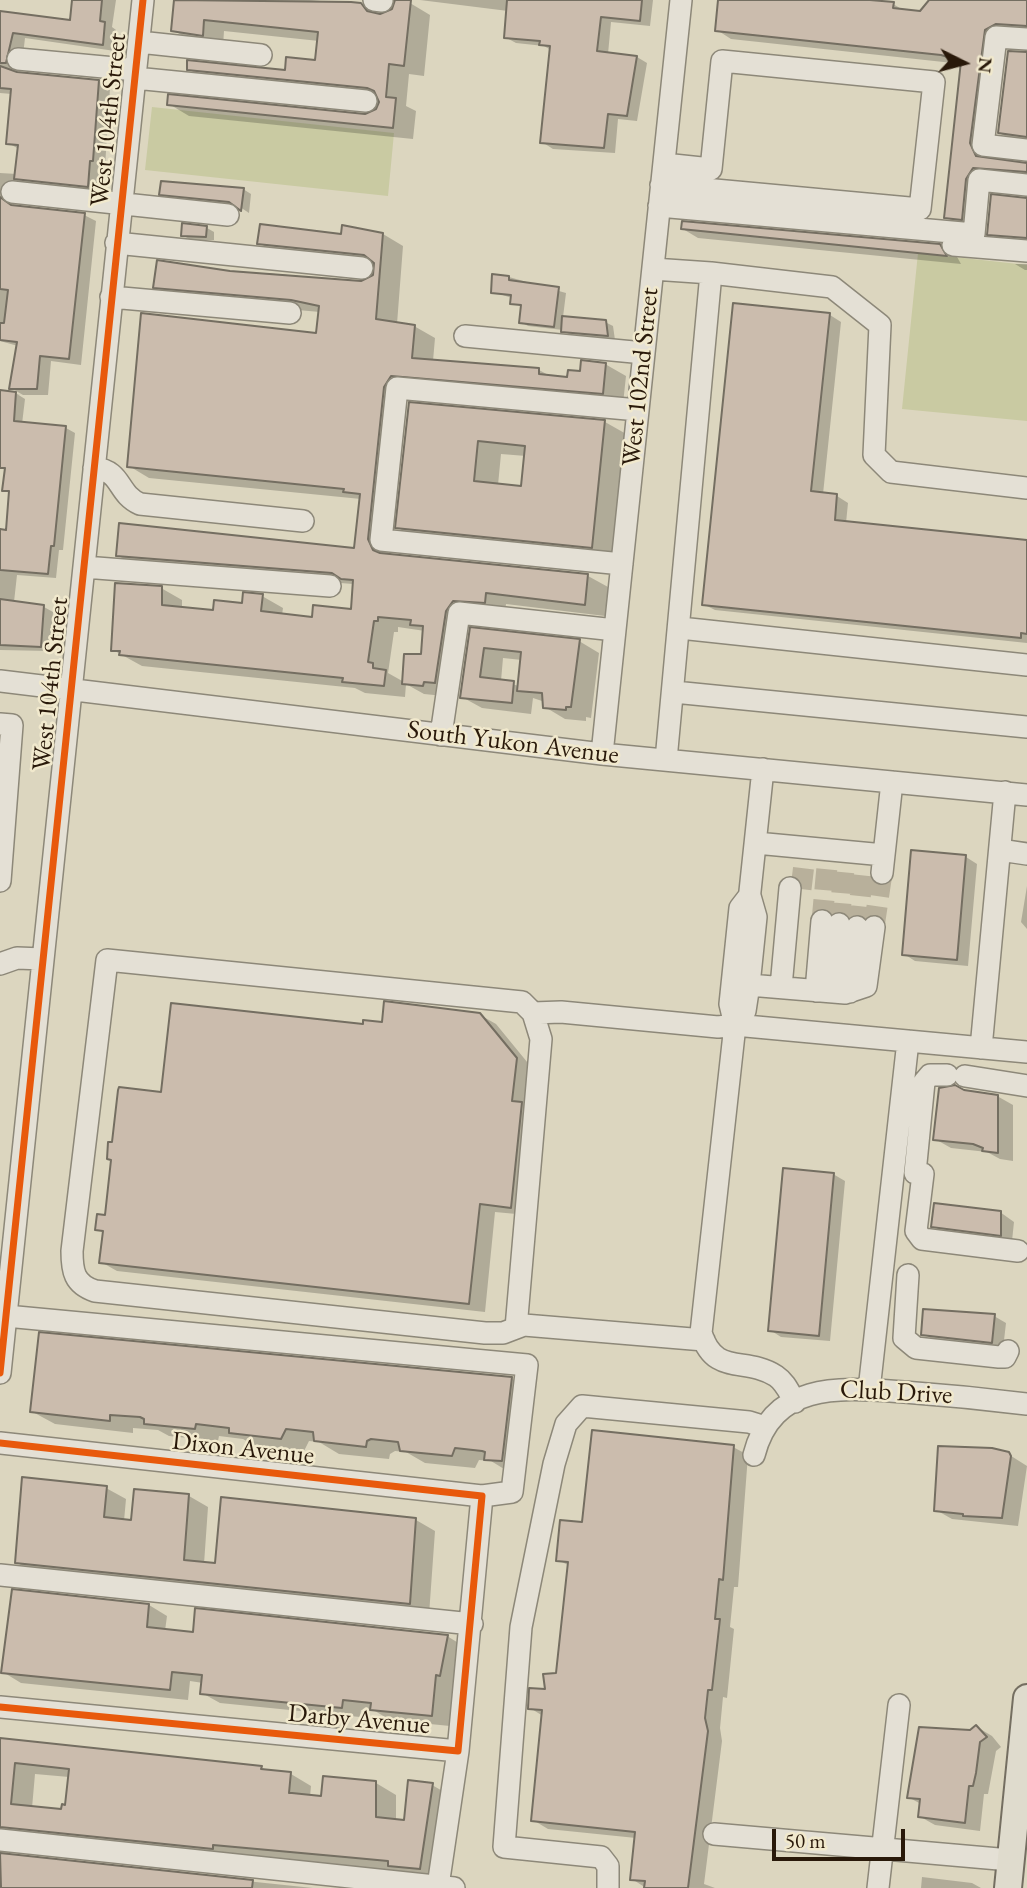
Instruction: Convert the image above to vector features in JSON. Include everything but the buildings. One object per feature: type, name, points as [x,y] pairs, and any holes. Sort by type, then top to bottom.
[{"type":"main road","points":[[1007,1888],[1027,1698]]},
{"type":"street","name":"West 104th Street","points":[[0,1373],[143,0]]},
{"type":"street","points":[[374,0],[382,1]]},
{"type":"street","name":"West 102nd Street","points":[[602,754],[681,0]]},
{"type":"street","points":[[1027,39],[996,37],[983,145],[1027,150]]},
{"type":"street","points":[[139,42],[261,55]]},
{"type":"street","points":[[18,59],[366,101]]},
{"type":"street","points":[[722,61],[934,82],[920,209],[661,193],[710,169],[722,61]]},
{"type":"street","points":[[661,193],[974,234],[979,180],[1027,185]]},
{"type":"street","points":[[12,191],[228,215]]},
{"type":"street","points":[[661,193],[1027,251]]},
{"type":"street","points":[[116,243],[362,268]]},
{"type":"street","points":[[653,268],[832,287],[880,325],[874,455],[891,472],[1027,488]]},
{"type":"street","points":[[666,760],[711,273]]},
{"type":"street","points":[[111,297],[290,313]]},
{"type":"street","points":[[465,336],[644,353]]},
{"type":"street","points":[[622,564],[381,540],[397,388],[638,410]]},
{"type":"street","points":[[94,468],[108,469],[114,474],[127,498],[140,504],[303,521]]},
{"type":"street","points":[[84,567],[330,586]]},
{"type":"street","points":[[441,735],[459,612],[615,630]]},
{"type":"street","points":[[680,628],[1027,665]]},
{"type":"street","name":"South Yukon Avenue","points":[[0,681],[602,754],[1027,794]]},
{"type":"street","points":[[674,692],[1027,727]]},
{"type":"street","points":[[0,724],[12,725],[0,881]]},
{"type":"street","points":[[735,1025],[745,1011],[749,985],[756,917],[750,895],[763,769]]},
{"type":"street","points":[[756,843],[840,860],[892,782]]},
{"type":"street","points":[[981,1048],[1005,792]]},
{"type":"street","points":[[1000,850],[1027,854]]},
{"type":"street","points":[[796,888],[822,990]]},
{"type":"street","points":[[750,895],[740,908],[730,1004],[735,1025],[701,1333],[706,1349],[715,1359],[774,1374],[785,1383],[795,1402]]},
{"type":"street","points":[[822,990],[844,924],[822,990]]},
{"type":"street","points":[[0,964],[17,958],[43,959]]},
{"type":"street","points":[[516,1328],[541,1039],[533,1013],[522,1002],[107,960],[72,1251],[72,1272],[83,1287],[95,1291],[485,1333],[503,1333],[524,1325],[704,1340]]},
{"type":"street","points":[[749,985],[822,990]]},
{"type":"street","points":[[533,1013],[561,1012],[718,1027],[735,1025],[1027,1052]]},
{"type":"street","points":[[869,1390],[908,1041]]},
{"type":"street","points":[[1018,1251],[922,1239],[916,1231],[919,1173],[924,1082],[930,1076],[956,1076],[1027,1086]]},
{"type":"street","points":[[908,1275],[904,1338],[909,1344],[916,1348],[999,1357],[1005,1357],[1008,1351]]},
{"type":"street","points":[[6,1316],[527,1365],[512,1492],[482,1496]]},
{"type":"street","name":"Club Drive","points":[[754,1455],[759,1436],[765,1427],[788,1404],[827,1389],[869,1390],[1027,1404]]},
{"type":"street","points":[[608,1888],[608,1866],[601,1857],[504,1847],[522,1627],[554,1464],[566,1424],[582,1406],[749,1422],[765,1427]]},
{"type":"street","name":"Dixon Avenue","points":[[0,1443],[482,1496]]},
{"type":"street","name":"Darby Avenue","points":[[0,1707],[458,1751],[482,1496]]},
{"type":"street","points":[[0,1575],[472,1624]]},
{"type":"street","points":[[878,1888],[885,1848],[899,1705]]},
{"type":"street","points":[[0,1840],[446,1887],[458,1751]]},
{"type":"street","points":[[714,1833],[1010,1860]]},
{"type":"green space","points":[[152,107],[394,133],[388,196],[145,170]]},
{"type":"green space","points":[[918,253],[1027,265],[1027,421],[902,409]]},
{"type":"tunnel","points":[[801,889],[804,864]]},
{"type":"tunnel","points":[[822,921],[827,867]]},
{"type":"tunnel","points":[[839,924],[844,869]]},
{"type":"tunnel","points":[[857,927],[863,871]]},
{"type":"tunnel","points":[[874,927],[882,873]]},
{"type":"cycle path","points":[[0,1373],[143,0]]},
{"type":"cycle path","points":[[0,1443],[482,1496],[458,1751],[0,1707]]}]
